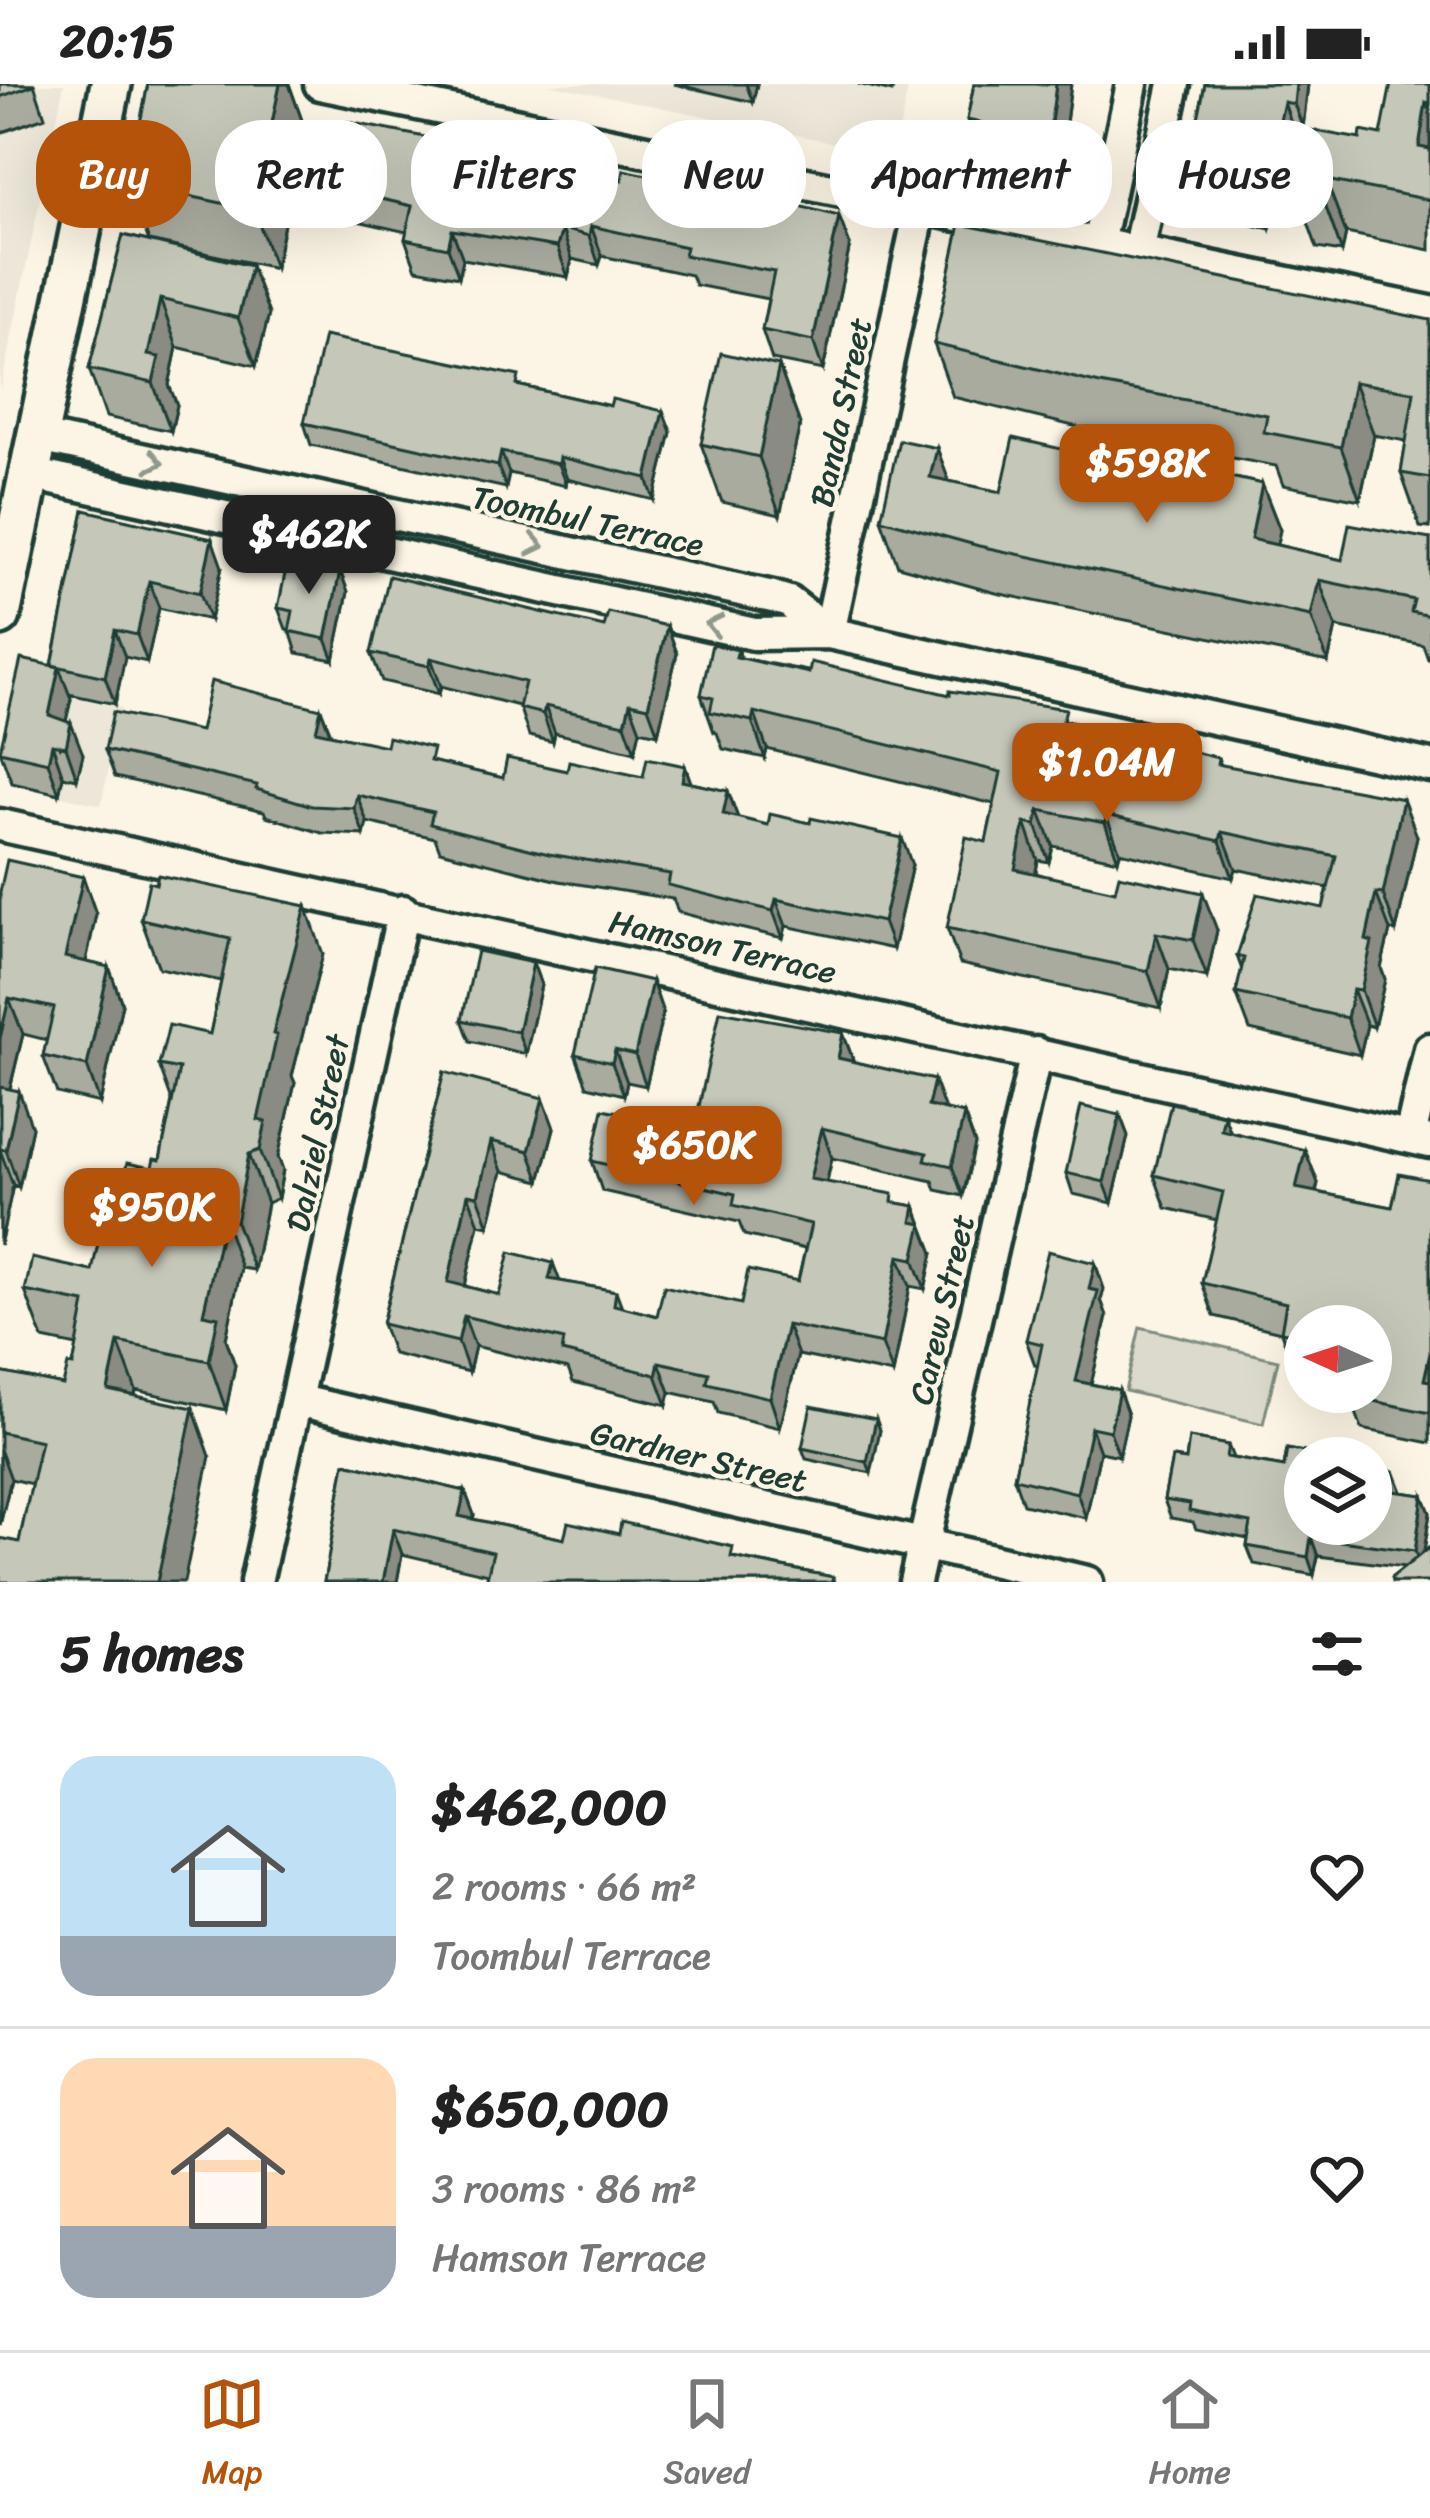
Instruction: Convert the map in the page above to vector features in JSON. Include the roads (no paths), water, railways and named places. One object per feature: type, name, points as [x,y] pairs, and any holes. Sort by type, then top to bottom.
[{"type":"street","points":[[0,615],[111,84]]},
{"type":"street","points":[[320,84],[830,188]]},
{"type":"street","points":[[1098,244],[1132,84]]},
{"type":"street","points":[[1138,252],[1174,84]]},
{"type":"street","name":"Banda Street","points":[[829,633],[914,228]]},
{"type":"street","points":[[1023,228],[1430,312]]},
{"type":"street","points":[[36,455],[754,634],[829,633],[1430,766]]},
{"type":"street","name":"Hamson Terrace","points":[[0,825],[1420,1140]]},
{"type":"street","name":"Dalziel Street","points":[[256,1582],[403,911]]},
{"type":"street","points":[[1420,1140],[1430,1049]]},
{"type":"street","name":"Carew Street","points":[[916,1582],[1036,1053]]},
{"type":"street","name":"Gardner Street","points":[[296,1400],[1087,1582]]}]
